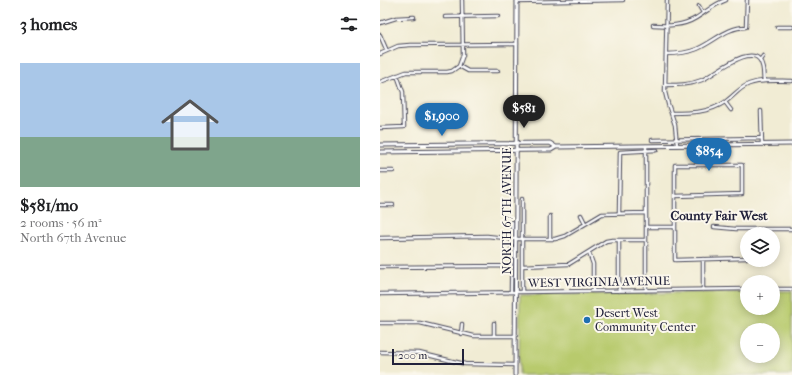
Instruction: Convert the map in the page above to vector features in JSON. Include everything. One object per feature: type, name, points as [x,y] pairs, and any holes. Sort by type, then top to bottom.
[{"type":"main road","name":"NORTH 67TH AVENUE","points":[[515,375],[517,1]]},
{"type":"main road","points":[[380,145],[550,143],[556,147]]},
{"type":"main road","points":[[380,152],[551,150],[556,147],[792,144]]},
{"type":"street","points":[[380,82],[406,72],[447,72],[459,66],[462,58],[462,0]]},
{"type":"street","points":[[517,1],[623,0]]},
{"type":"street","points":[[667,0],[665,85],[666,96],[675,125],[677,145]]},
{"type":"street","points":[[653,25],[666,26],[685,23],[704,13],[716,4],[726,0]]},
{"type":"street","points":[[666,54],[681,54],[695,50],[736,27],[746,27],[747,0]]},
{"type":"street","points":[[699,6],[704,13]]},
{"type":"street","points":[[444,17],[498,16]]},
{"type":"street","points":[[380,23],[396,18],[414,17]]},
{"type":"street","points":[[777,27],[792,27]]},
{"type":"street","points":[[380,35],[386,51]]},
{"type":"street","points":[[380,54],[398,46],[410,45],[517,44]]},
{"type":"street","points":[[665,85],[688,84],[702,80],[727,64],[745,56],[754,56],[760,60],[762,64],[764,81]]},
{"type":"street","points":[[760,60],[763,56]]},
{"type":"street","points":[[459,66],[468,71],[498,71]]},
{"type":"street","points":[[380,128],[404,126],[403,92],[397,75]]},
{"type":"street","points":[[671,113],[700,112],[710,109],[725,102],[742,88],[755,82],[792,81]]},
{"type":"street","points":[[725,102],[731,110]]},
{"type":"street","points":[[761,111],[762,144]]},
{"type":"street","points":[[652,140],[762,138]]},
{"type":"street","points":[[708,145],[708,165]]},
{"type":"street","points":[[646,146],[646,291]]},
{"type":"street","points":[[619,213],[620,152],[657,150]]},
{"type":"street","points":[[675,196],[742,194],[742,165],[675,165],[675,196],[675,260],[740,258]]},
{"type":"street","points":[[380,171],[393,171]]},
{"type":"street","name":"NORTH 67TH AVENUE","points":[[522,199],[522,292]]},
{"type":"street","points":[[380,205],[393,205]]},
{"type":"street","points":[[380,238],[487,236],[512,239],[550,239],[565,236],[602,214],[646,213]]},
{"type":"street","points":[[581,215],[585,223]]},
{"type":"street","points":[[550,216],[550,239]]},
{"type":"street","name":"NORTH 67TH AVENUE","points":[[511,292],[512,222]]},
{"type":"street","points":[[714,226],[740,228]]},
{"type":"street","points":[[646,227],[675,227]]},
{"type":"street","points":[[780,229],[792,229]]},
{"type":"street","points":[[619,240],[619,291]]},
{"type":"street","points":[[522,266],[566,265],[606,241],[646,240]]},
{"type":"street","points":[[589,252],[592,261],[593,291]]},
{"type":"street","points":[[703,259],[703,290]]},
{"type":"street","points":[[380,267],[511,266]]},
{"type":"street","name":"WEST VIRGINIA AVENUE","points":[[380,294],[740,289]]},
{"type":"street","points":[[780,289],[792,289]]},
{"type":"street","points":[[380,323],[420,323],[474,336],[515,336]]},
{"type":"street","points":[[494,323],[494,336]]},
{"type":"street","points":[[461,334],[462,324]]},
{"type":"street","points":[[380,352],[419,352],[465,364],[515,365]]},
{"type":"green space","points":[[780,291],[792,291],[792,375],[519,375],[521,295],[740,292],[740,315],[780,315]]},
{"type":"place","name":"Desert West Community Center","points":[[587,320]]},
{"type":"district","name":"County Fair West","points":[[719,215]]}]
